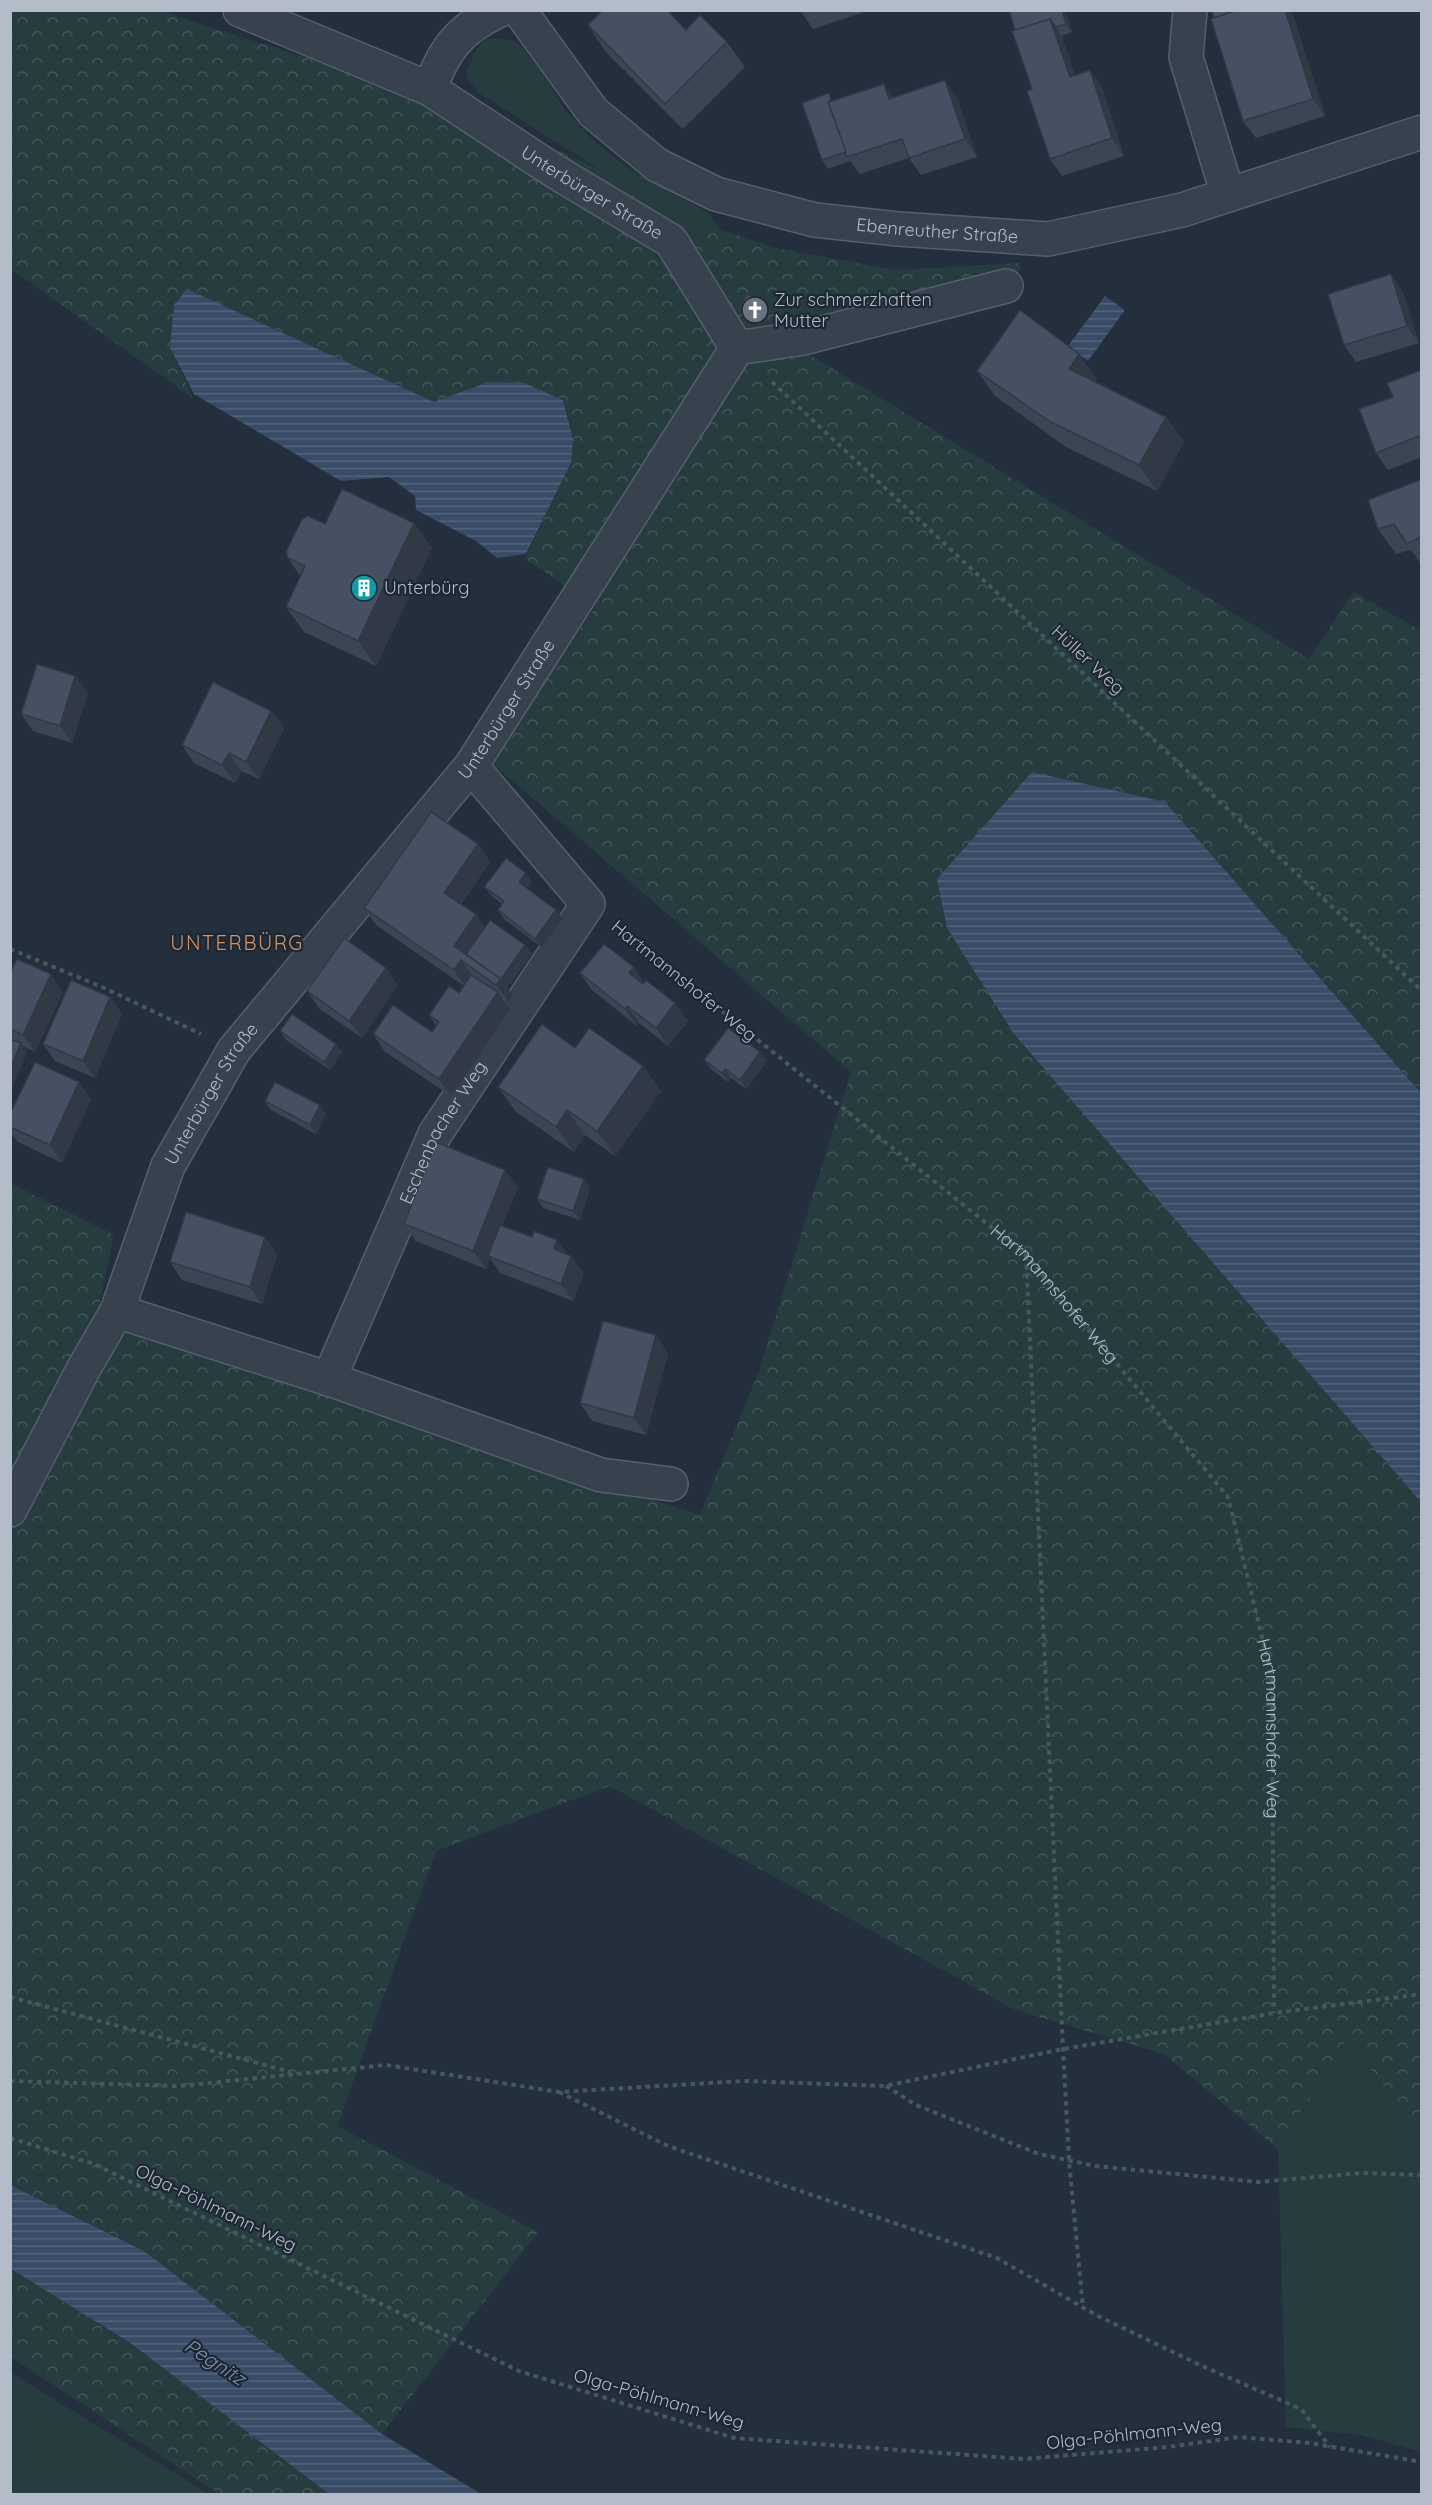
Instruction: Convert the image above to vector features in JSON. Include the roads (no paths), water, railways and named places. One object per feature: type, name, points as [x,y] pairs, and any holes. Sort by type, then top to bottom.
[{"type":"street","name":"Unterbürger Straße","points":[[10,1510],[84,1368],[117,1311],[168,1166],[234,1050],[471,766],[737,348],[672,241],[556,172],[430,89],[240,10]]},
{"type":"street","points":[[430,89],[438,63],[452,42],[483,18],[500,10]]},
{"type":"street","name":"Ebenreuther Straße","points":[[519,10],[593,112],[657,165],[716,194],[815,220],[898,230],[1048,239],[1182,210],[1422,132]]},
{"type":"street","points":[[1190,10],[1186,57],[1228,195]]},
{"type":"street","points":[[737,348],[802,338],[1006,286]]},
{"type":"street","name":"Eschenbacher Weg","points":[[329,1379],[435,1134],[588,904],[471,766]]},
{"type":"street","points":[[117,1311],[329,1379],[601,1475],[671,1484]]},
{"type":"water","points":[[187,289],[434,402],[488,382],[524,383],[563,400],[573,440],[571,463],[526,554],[497,558],[476,541],[416,510],[415,496],[389,477],[341,481],[194,394],[170,348],[174,305]]},
{"type":"water","points":[[1105,296],[1125,310],[1088,361],[1068,346]]},
{"type":"water","points":[[1032,772],[1165,802],[1421,1093],[1421,1502],[1014,1034],[947,928],[937,879]]},
{"type":"water","name":"Pegnitz","points":[[10,2185],[144,2251],[382,2434],[481,2494],[329,2494],[129,2342],[11,2269]]},
{"type":"place","name":"Zur schmerzhaften Mutter","points":[[755,310]]},
{"type":"place","name":"Unterbürg","points":[[364,588]]},
{"type":"district","name":"UNTERBÜRG","points":[[237,943]]}]
